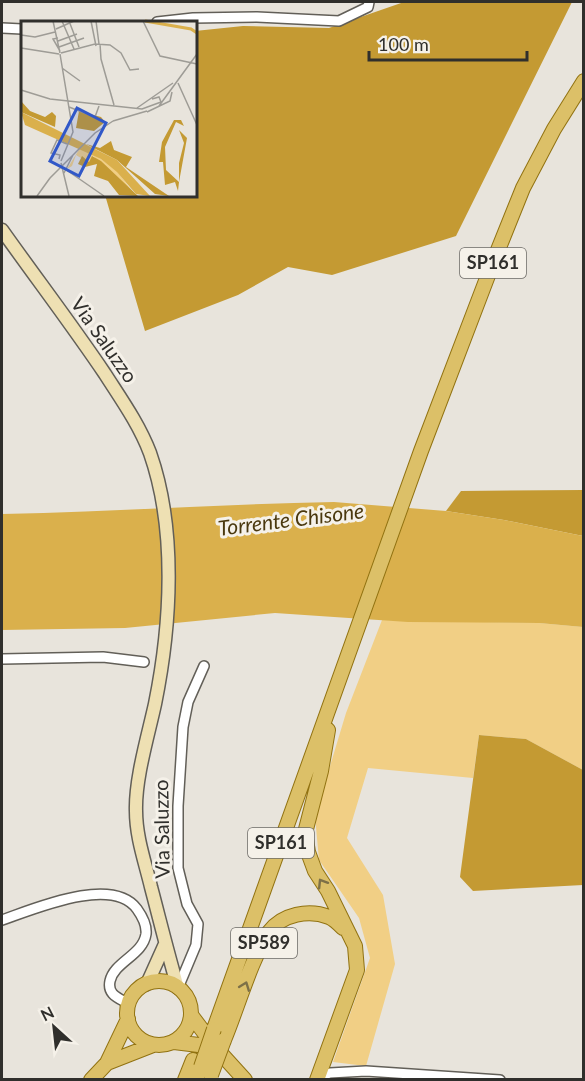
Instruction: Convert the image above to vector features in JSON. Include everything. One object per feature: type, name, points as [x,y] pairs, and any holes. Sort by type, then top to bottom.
[{"type":"main road","name":"SP161","points":[[202,1072],[211,1027],[229,987],[421,452],[523,188],[554,129],[583,82]]},
{"type":"main road","name":"Via Saluzzo","points":[[2,230],[124,402],[145,441],[158,482],[164,516],[168,595],[164,654],[142,762],[136,810],[138,838],[178,988]]},
{"type":"main road","points":[[315,1079],[357,970],[355,946],[315,871],[308,852],[305,833],[321,771],[332,699]]},
{"type":"main road","name":"SP589","points":[[185,1080],[202,1072],[220,1044],[270,930],[298,914],[315,913],[331,917],[350,934]]},
{"type":"main road","points":[[147,984],[165,944]]},
{"type":"main road","points":[[91,1080],[107,1064],[128,1019],[129,1004],[139,988],[147,984],[158,981],[169,983],[186,995],[191,1015],[189,1026],[174,1042]]},
{"type":"main road","points":[[191,1015],[220,1044],[242,1076],[255,1080]]},
{"type":"main road","points":[[128,1019],[136,1036],[153,1045]]},
{"type":"main road","points":[[107,1064],[153,1045],[174,1042],[220,1044]]},
{"type":"street","points":[[166,21],[193,18],[257,17],[339,21],[368,8],[369,2]]},
{"type":"street","points":[[2,28],[21,29]]},
{"type":"street","points":[[2,659],[103,657],[144,662]]},
{"type":"street","name":"Via Saluzzo","points":[[178,988],[196,945],[198,924],[187,904],[178,868],[178,806],[183,727],[188,702],[204,666]]},
{"type":"street","points":[[2,920],[74,898],[102,893],[117,895],[133,904],[143,917],[146,933],[143,943],[110,978],[109,988],[112,994],[129,1004]]},
{"type":"street","points":[[315,1079],[330,1073],[366,1071],[500,1080]]},
{"type":"shaded area","points":[[404,2],[572,2],[456,236],[332,275],[288,267],[238,295],[145,331],[105,196],[196,196],[196,31],[243,26],[329,28]]},
{"type":"shaded area","points":[[583,490],[583,536],[446,511],[461,491]]},
{"type":"shaded area","points":[[382,620],[539,623],[583,627],[583,770],[526,739],[479,735],[473,778],[368,768],[347,838],[383,895],[395,964],[366,1066],[333,1062],[370,958],[359,918],[319,860],[315,816],[346,713]]},
{"type":"shaded area","points":[[479,735],[526,739],[583,770],[583,885],[473,891],[460,877]]},
{"type":"water","name":"Torrente Chisone","points":[[334,502],[446,511],[583,536],[583,627],[539,623],[408,622],[275,613],[125,628],[2,630],[2,514]]}]
